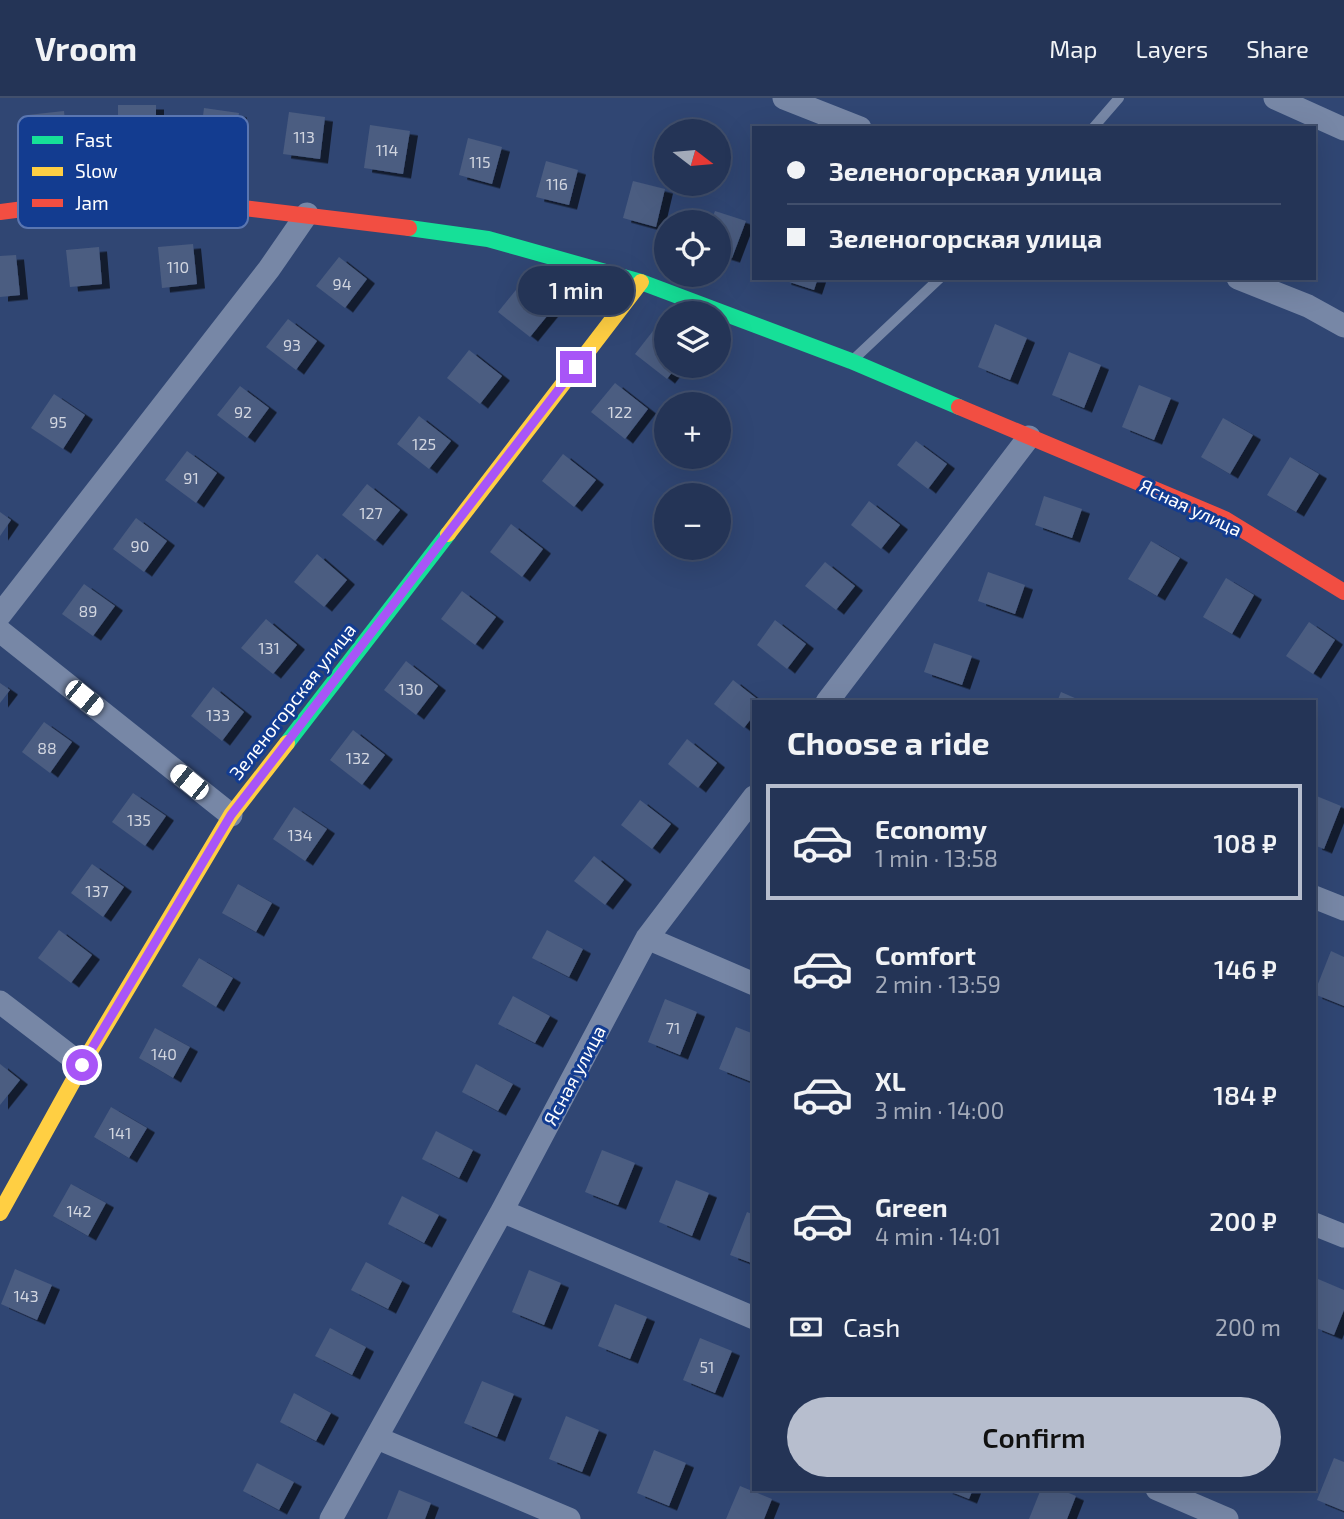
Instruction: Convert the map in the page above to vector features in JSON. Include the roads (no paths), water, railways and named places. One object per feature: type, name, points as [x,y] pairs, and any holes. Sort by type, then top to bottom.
[{"type":"street","points":[[784,98],[855,126]]},
{"type":"street","points":[[1275,98],[1344,129]]},
{"type":"street","name":"Ясная улица","points":[[248,208],[488,239],[641,282],[851,361],[1225,519],[1344,593]]},
{"type":"street","name":"Ясная улица","points":[[0,212],[18,210]]},
{"type":"street","points":[[0,615],[269,269],[307,214]]},
{"type":"street","points":[[1243,280],[1308,306],[1344,326]]},
{"type":"street","name":"Зеленогорская улица","points":[[0,1213],[82,1065],[231,815],[641,282]]},
{"type":"street","points":[[837,699],[1029,437]]},
{"type":"street","points":[[0,631],[231,815]]},
{"type":"street","name":"Ясная улица","points":[[331,1519],[502,1212],[647,938],[752,800]]},
{"type":"street","points":[[1316,898],[1344,909]]},
{"type":"street","points":[[647,938],[752,983]]},
{"type":"street","points":[[0,1002],[82,1065]]},
{"type":"street","points":[[502,1212],[752,1317]]},
{"type":"street","points":[[1316,1225],[1344,1236]]},
{"type":"street","points":[[377,1438],[569,1519]]},
{"type":"street","points":[[1162,1491],[1227,1519]]},
{"type":"lane","points":[[1095,126],[1119,98]]},
{"type":"lane","points":[[851,361],[938,280]]}]
